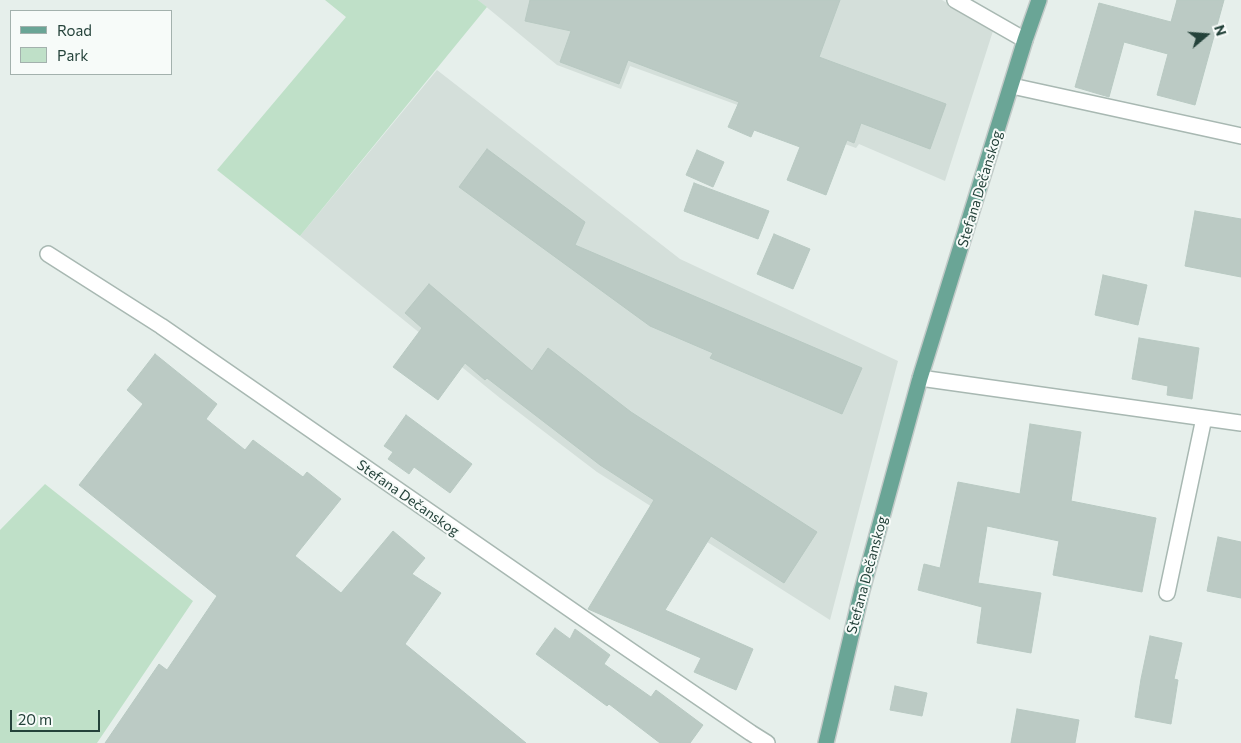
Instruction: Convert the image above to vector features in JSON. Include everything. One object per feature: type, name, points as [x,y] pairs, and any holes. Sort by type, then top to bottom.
[{"type":"main road","name":"Stefana Dečanskog","points":[[826,743],[862,590],[920,378],[1039,0]]},
{"type":"street","points":[[954,0],[1025,40]]},
{"type":"street","points":[[1012,86],[1241,136]]},
{"type":"street","name":"Stefana Dečanskog","points":[[48,254],[161,326],[601,631],[767,743]]},
{"type":"street","points":[[920,378],[1241,423]]},
{"type":"street","points":[[1167,593],[1204,418]]},
{"type":"shaded area","points":[[478,0],[942,0],[993,31],[945,181],[859,144],[856,148],[630,66],[621,89],[557,65]]},
{"type":"shaded area","points":[[437,70],[680,259],[898,361],[830,620],[597,472],[500,398],[300,236]]},
{"type":"green space","points":[[325,0],[478,0],[487,7],[300,236],[217,170],[346,17]]},
{"type":"green space","points":[[45,484],[193,601],[97,743],[0,743],[0,530]]},
{"type":"building","points":[[530,0],[840,0],[819,57],[946,104],[930,149],[861,123],[854,143],[847,140],[826,195],[787,180],[800,147],[754,130],[751,137],[728,127],[739,102],[628,60],[619,84],[560,62],[571,31],[525,21]]},
{"type":"building","points":[[1177,0],[1224,0],[1195,105],[1157,95],[1168,54],[1124,42],[1109,97],[1075,87],[1099,3],[1171,22]]},
{"type":"building","points":[[487,149],[585,222],[575,245],[862,368],[842,414],[710,358],[713,353],[650,326],[459,187]]},
{"type":"building","points":[[697,150],[724,162],[713,187],[686,175]]},
{"type":"building","points":[[694,183],[769,211],[758,239],[684,211]]},
{"type":"building","points":[[1195,211],[1241,219],[1241,277],[1185,266]]},
{"type":"building","points":[[774,234],[810,249],[793,289],[757,274]]},
{"type":"building","points":[[1103,275],[1147,285],[1138,325],[1095,315]]},
{"type":"building","points":[[429,284],[532,371],[548,348],[631,412],[817,532],[784,583],[711,536],[665,610],[753,649],[736,690],[694,672],[701,658],[588,609],[654,500],[600,465],[487,378],[485,380],[465,363],[438,400],[393,367],[422,328],[405,313]]},
{"type":"building","points":[[1139,338],[1199,348],[1192,399],[1167,395],[1168,386],[1132,379]]},
{"type":"building","points":[[155,354],[217,404],[206,419],[245,450],[253,440],[303,477],[307,472],[341,499],[295,556],[341,593],[393,531],[425,558],[412,574],[441,593],[405,644],[526,743],[105,743],[159,664],[167,670],[217,596],[79,485],[143,404],[127,390]]},
{"type":"building","points":[[406,415],[472,464],[450,493],[414,467],[409,474],[388,459],[393,452],[384,446]]},
{"type":"building","points":[[1030,424],[1081,432],[1071,501],[1156,518],[1142,592],[1053,575],[1059,541],[987,526],[978,583],[1041,593],[1031,653],[977,643],[982,607],[918,590],[924,564],[940,568],[958,482],[1020,494]]},
{"type":"building","points":[[1218,537],[1241,542],[1241,598],[1207,591]]},
{"type":"building","points":[[555,628],[570,639],[575,629],[610,655],[604,664],[651,697],[656,690],[703,725],[690,743],[660,743],[609,704],[607,706],[536,654]]},
{"type":"building","points":[[1150,636],[1182,643],[1174,679],[1178,680],[1171,724],[1135,717]]},
{"type":"building","points":[[895,686],[927,693],[922,716],[890,710]]},
{"type":"building","points":[[1017,709],[1079,720],[1075,743],[1011,743]]}]
